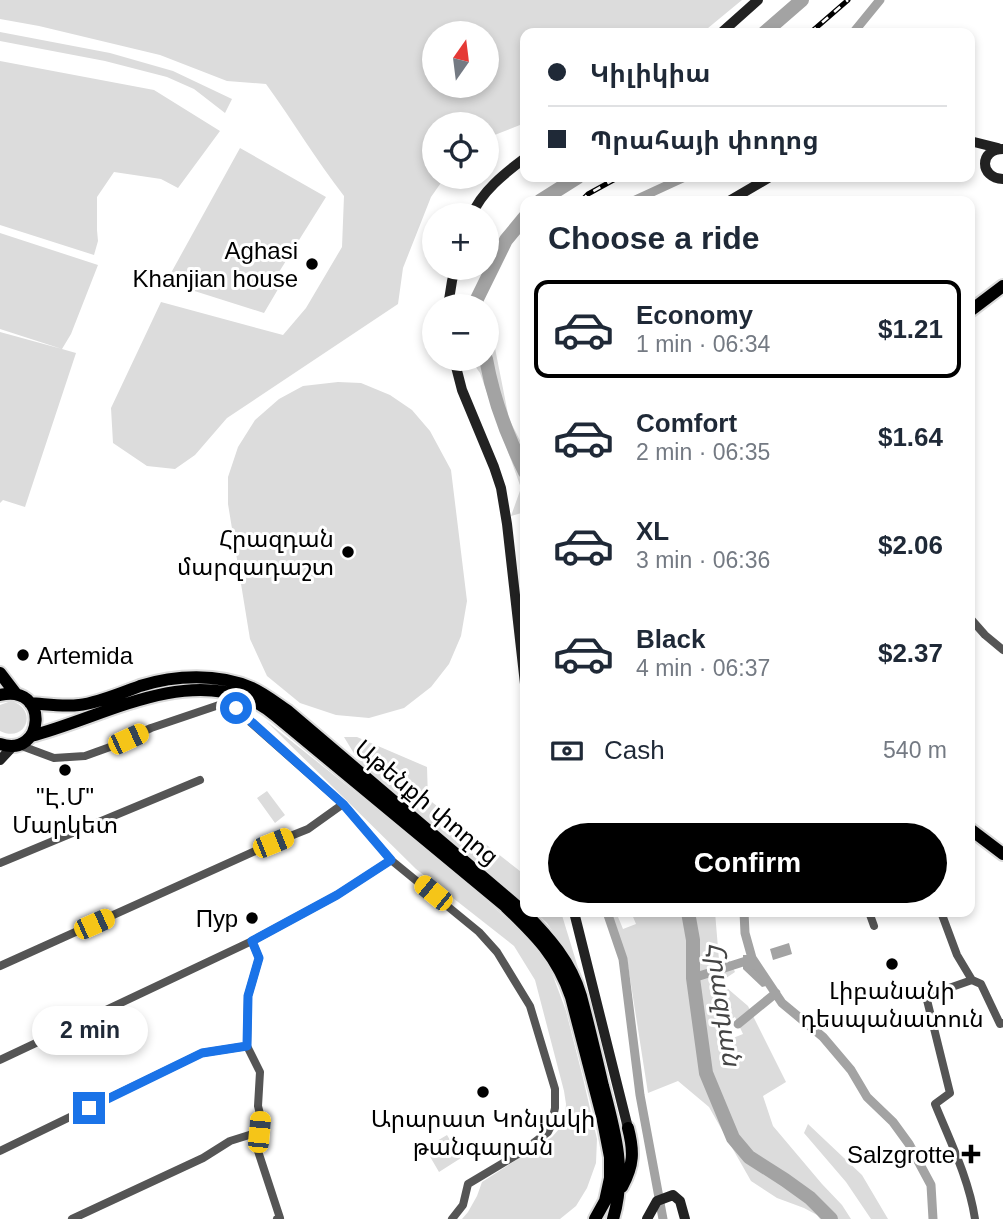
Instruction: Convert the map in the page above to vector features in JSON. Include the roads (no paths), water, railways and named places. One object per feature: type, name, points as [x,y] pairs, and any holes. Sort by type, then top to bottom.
[{"type":"main road","points":[[975,299],[1003,278]]},
{"type":"main road","points":[[975,307],[1003,286]]},
{"type":"main road","points":[[0,673],[16,694]]},
{"type":"main road","name":"Աթենքի փողոց","points":[[30,703],[82,705],[144,685],[176,678],[226,680],[249,687],[273,700],[520,909]]},
{"type":"main road","name":"Աթենքի փողոց","points":[[31,736],[169,693],[210,690],[244,697],[276,716],[505,906],[528,928],[556,962],[571,997],[602,1115],[610,1157],[606,1201],[594,1219]]},
{"type":"main road","points":[[0,695],[16,694],[24,697],[36,716],[31,736],[11,745]]},
{"type":"main road","points":[[975,824],[1003,844]]},
{"type":"main road","points":[[975,833],[1003,854]]},
{"type":"main road","name":"Աթենքի փողոց","points":[[529,917],[556,947],[574,976],[581,996],[618,1153],[620,1190],[613,1219]]},
{"type":"main road","points":[[618,1153],[623,1154],[625,1151],[628,1128]]},
{"type":"main road","points":[[620,1190],[628,1177],[633,1147],[628,1128]]},
{"type":"street","points":[[726,28],[758,0]]},
{"type":"street","points":[[975,144],[1001,148]]},
{"type":"street","points":[[985,162],[989,153],[1001,148]]},
{"type":"street","points":[[975,149],[985,162],[988,173],[1001,180]]},
{"type":"street","points":[[480,203],[505,173],[520,162]]},
{"type":"street","points":[[738,196],[761,182]]},
{"type":"street","points":[[457,371],[501,488],[508,524],[520,637]]},
{"type":"street","points":[[975,624],[1003,650]]},
{"type":"street","points":[[0,760],[11,745],[54,758],[85,756],[151,728],[228,704],[236,708],[343,804],[391,860],[479,932],[497,952],[530,1006],[555,1089],[555,1108],[548,1132],[523,1151],[468,1184],[463,1205],[452,1219]]},
{"type":"street","points":[[0,863],[200,780]]},
{"type":"street","points":[[0,967],[307,829],[343,804]]},
{"type":"street","points":[[0,1060],[252,941],[337,895],[391,860]]},
{"type":"street","points":[[576,917],[628,1128]]},
{"type":"street","points":[[871,917],[874,926]]},
{"type":"street","points":[[943,917],[957,956],[972,980],[981,984],[1000,1024],[1003,1023]]},
{"type":"street","points":[[252,941],[259,958],[248,996],[247,1046],[260,1072],[257,1148],[279,1218]]},
{"type":"street","points":[[972,980],[926,996],[950,1093],[935,1104],[970,1191],[975,1219]]},
{"type":"street","points":[[0,1151],[202,1053],[247,1046]]},
{"type":"street","points":[[72,1219],[203,1158],[230,1142],[259,1132]]},
{"type":"street","points":[[647,1219],[657,1201],[673,1195],[680,1201],[685,1219]]},
{"type":"waterway","name":"Հրազդան","points":[[770,28],[802,0]]},
{"type":"waterway","points":[[857,28],[880,0]]},
{"type":"waterway","name":"Հրազդան","points":[[548,196],[570,182]]},
{"type":"waterway","points":[[644,196],[674,182]]},
{"type":"waterway","name":"Հրազդան","points":[[479,294],[506,240],[520,223]]},
{"type":"waterway","name":"Հրազդան","points":[[489,371],[501,417],[520,462]]},
{"type":"waterway","points":[[609,917],[623,959],[640,1095],[663,1219]]},
{"type":"waterway","name":"Հրազդան","points":[[689,917],[693,940],[693,978],[706,1073],[733,1138],[749,1157],[810,1198],[831,1219]]},
{"type":"waterway","points":[[744,917],[745,933],[752,958],[782,1003],[823,1037],[851,1070],[867,1097],[893,1122],[909,1144],[931,1185],[933,1219]]},
{"type":"waterway","points":[[693,978],[746,961],[750,966]]},
{"type":"waterway","points":[[738,1024],[776,993]]},
{"type":"railway","points":[[816,28],[848,0]]},
{"type":"railway","points":[[586,196],[610,182]]},
{"type":"place","name":"Aghasi Khanjian house","points":[[312,264]]},
{"type":"place","name":"Հրազդան մարզադաշտ","points":[[348,552]]},
{"type":"place","name":"Artemida","points":[[23,655]]},
{"type":"place","name":"\"Է.Մ\" Մարկետ","points":[[65,770]]},
{"type":"place","name":"Пур","points":[[252,918]]},
{"type":"place","name":"Լիբանանի դեսպանատուն","points":[[892,964]]},
{"type":"place","name":"Արարատ Կոնյակի թանգարան","points":[[483,1092]]},
{"type":"place","name":"Salzgrotte","points":[[971,1154]]}]
